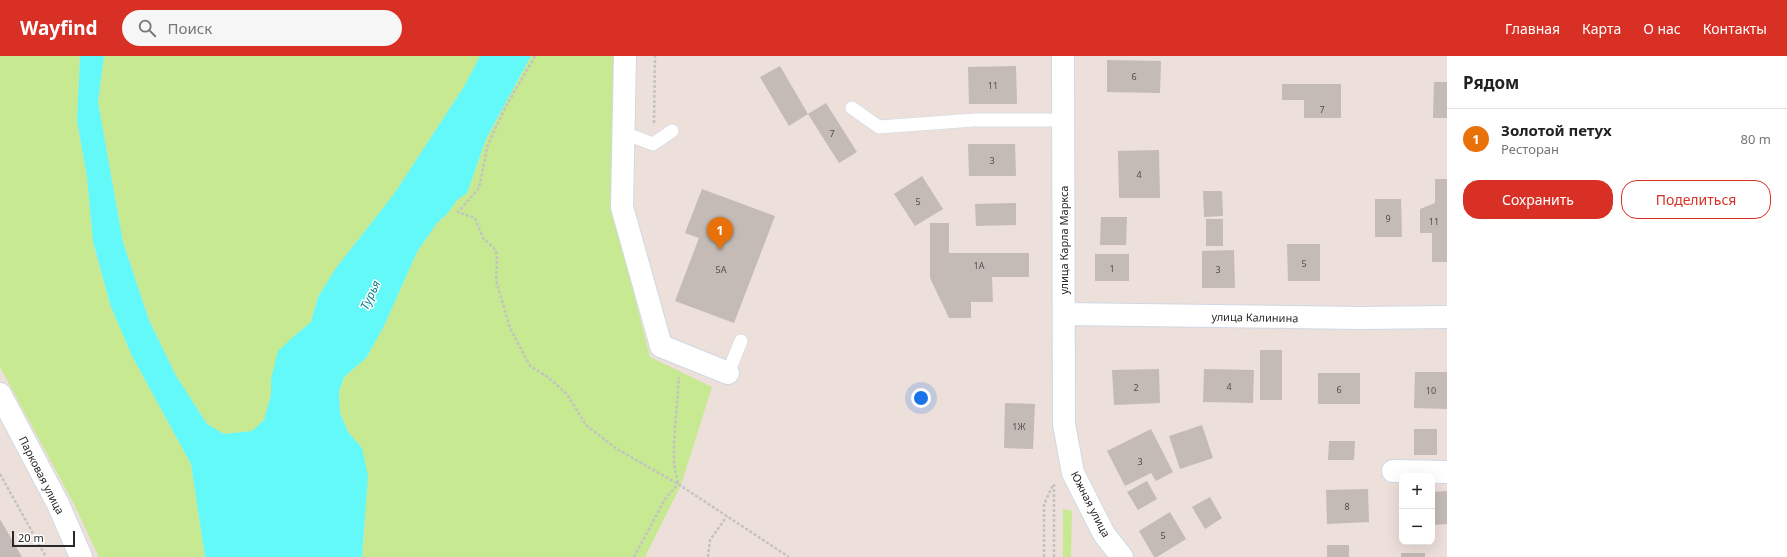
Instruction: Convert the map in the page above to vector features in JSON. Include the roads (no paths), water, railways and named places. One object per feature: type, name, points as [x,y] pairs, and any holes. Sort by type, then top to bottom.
[{"type":"street","points":[[626,56],[622,207],[661,346],[728,373]]},
{"type":"street","name":"улица Карла Маркса","points":[[1063,56],[1064,424]]},
{"type":"street","name":"улица Калинина","points":[[1064,314],[1360,318],[1447,317]]},
{"type":"street","name":"Парковая улица","points":[[0,394],[58,504],[81,557]]},
{"type":"street","name":"Южная улица","points":[[1064,424],[1073,473],[1104,534],[1122,557]]},
{"type":"street","points":[[1393,471],[1447,472]]},
{"type":"lane","points":[[852,108],[879,127],[974,120],[1063,120]]},
{"type":"lane","points":[[624,133],[653,144],[672,131]]},
{"type":"lane","points":[[728,373],[741,341]]},
{"type":"water","name":"Турья","points":[[80,56],[104,56],[98,102],[123,242],[149,320],[175,374],[207,424],[224,434],[252,431],[264,420],[271,395],[271,379],[278,351],[311,322],[318,297],[336,268],[394,194],[465,85],[480,56],[531,56],[486,139],[467,193],[457,200],[447,214],[437,223],[417,252],[384,326],[366,358],[344,377],[339,392],[340,413],[348,432],[362,448],[368,476],[362,557],[205,557],[191,464],[132,356],[111,307],[93,242],[87,177],[77,121]]},
{"type":"place","name":"Золотой петух","points":[[720,250]]}]
